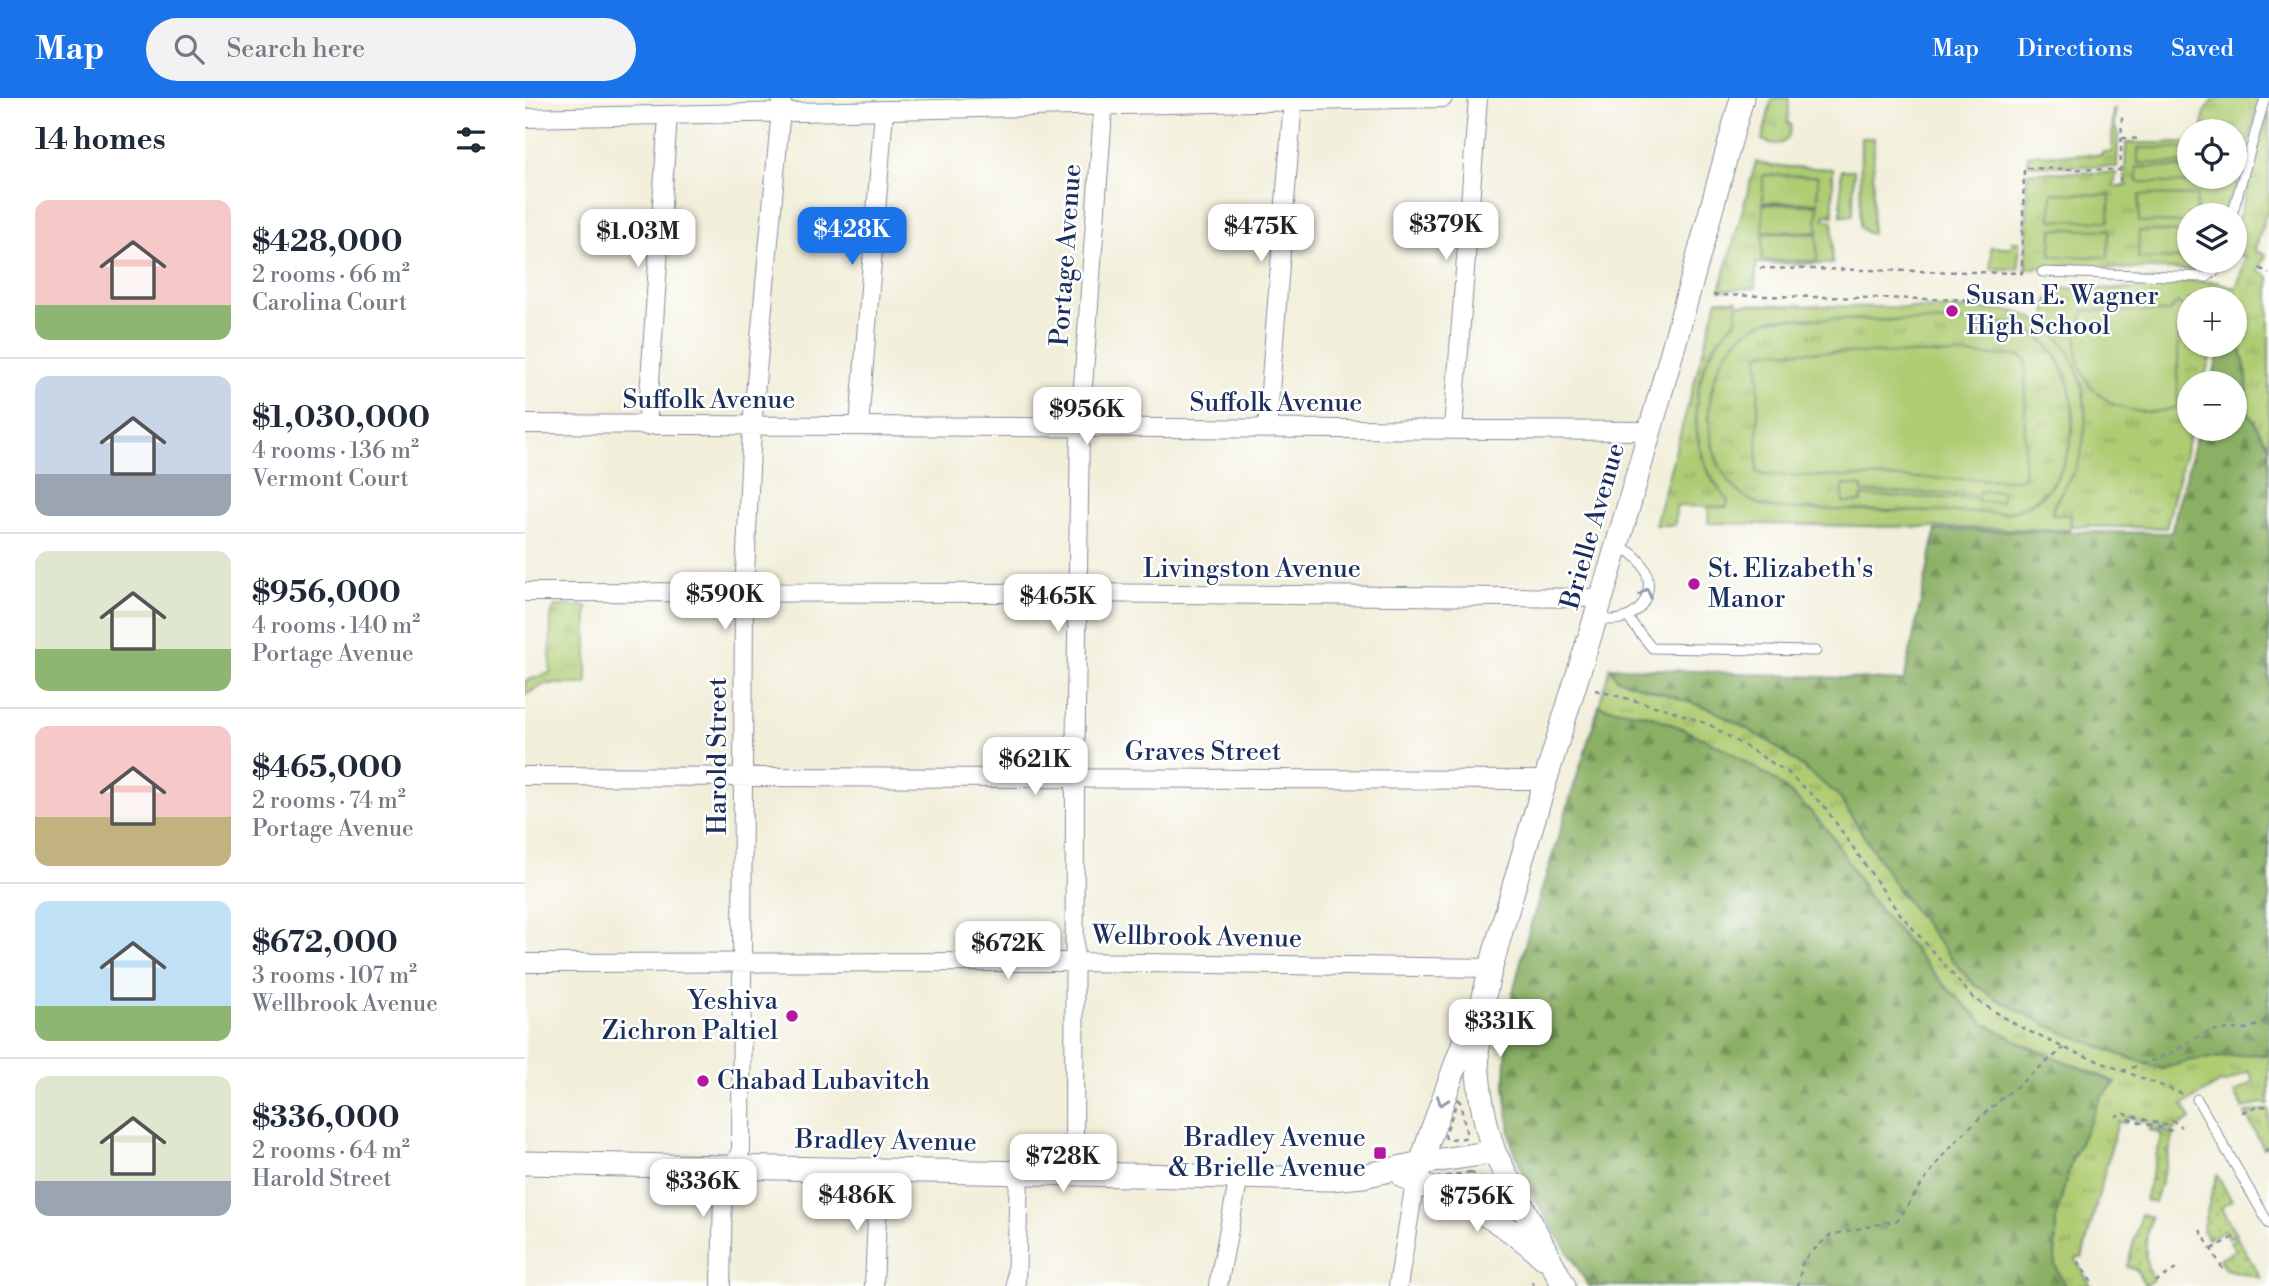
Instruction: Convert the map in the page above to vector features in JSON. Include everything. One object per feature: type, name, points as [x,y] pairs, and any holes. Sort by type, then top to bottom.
[{"type":"street","points":[[525,118],[668,115],[781,105],[884,111],[1103,101],[1443,98]]},
{"type":"street","points":[[1453,429],[1478,98]]},
{"type":"street","name":"Brielle Avenue","points":[[1558,1276],[1494,1152],[1481,1098],[1478,1065],[1481,1012],[1544,780],[1599,608],[1742,98]]},
{"type":"street","name":"Portage Avenue","points":[[1074,1173],[1075,778],[1080,428],[1103,101]]},
{"type":"street","points":[[1267,429],[1293,101]]},
{"type":"street","name":"Harold Street","points":[[721,1286],[723,1190],[741,1150],[744,594],[752,427],[781,105]]},
{"type":"street","points":[[859,426],[884,111]]},
{"type":"street","points":[[646,426],[668,115]]},
{"type":"street","name":"Suffolk Avenue","points":[[525,424],[1649,431]]},
{"type":"street","name":"Livingston Avenue","points":[[525,592],[1078,593],[1599,608]]},
{"type":"street","name":"Graves Street","points":[[525,776],[1544,780]]},
{"type":"street","name":"Wellbrook Avenue","points":[[525,962],[1075,962],[1491,968]]},
{"type":"street","name":"Brielle Avenue","points":[[1418,1172],[1491,968]]},
{"type":"street","points":[[1398,1286],[1418,1172],[1494,1152]]},
{"type":"street","name":"Bradley Avenue","points":[[525,1163],[734,1165],[1331,1179],[1387,1171]]},
{"type":"street","points":[[874,1286],[879,1170]]},
{"type":"street","name":"Brielle Avenue","points":[[1387,1171],[1418,1172],[1514,1232],[1558,1276]]},
{"type":"street","points":[[1016,1286],[1019,1172]]},
{"type":"street","points":[[1218,1286],[1239,1177]]},
{"type":"lane","points":[[2235,203],[2265,98]]},
{"type":"lane","points":[[2042,272],[2207,277],[2212,273]]},
{"type":"lane","points":[[1599,608],[1614,621],[1627,617],[1641,607],[1646,598],[1649,577],[1639,558],[1616,545]]},
{"type":"lane","points":[[1627,617],[1652,648],[1816,651]]},
{"type":"lane","points":[[2197,1099],[2269,1224]]},
{"type":"path","points":[[2120,182],[2122,115]]},
{"type":"path","points":[[2121,138],[2140,139]]},
{"type":"path","points":[[1760,268],[2022,273],[2024,168],[2121,170]]},
{"type":"path","points":[[2260,268],[2269,274]]},
{"type":"path","points":[[1713,295],[2032,301]]},
{"type":"path","points":[[1575,684],[1670,710],[1710,725],[1787,772],[1824,807],[1896,909],[1973,998],[2018,1026],[2064,1048],[2197,1099]]},
{"type":"path","points":[[2122,1071],[2172,1053],[2202,1034],[2217,1030],[2242,1031],[2269,1017]]},
{"type":"path","points":[[1798,1286],[1803,1260],[1830,1235],[1898,1220],[1956,1142],[2018,1085],[2064,1048]]},
{"type":"path","points":[[2242,1112],[2261,1106],[2269,1107]]},
{"type":"path","points":[[2115,1117],[2122,1113],[2164,1125],[2173,1121],[2181,1127]]},
{"type":"path","points":[[2128,1119],[2176,1132]]},
{"type":"path","points":[[2200,1230],[2224,1271]]},
{"type":"path","points":[[2212,1249],[2238,1235]]},
{"type":"path","points":[[2078,1261],[2094,1286]]},
{"type":"path","points":[[2155,1282],[2176,1269]]},
{"type":"path","points":[[1532,1282],[1534,1286]]},
{"type":"green space","points":[[1772,98],[1789,98],[1790,131],[1786,140],[1778,144],[1762,140]]},
{"type":"green space","points":[[2218,98],[2260,100],[2247,148],[2247,119],[2204,119],[2207,108]]},
{"type":"green space","points":[[2113,109],[2118,135],[2117,167],[2028,165],[2028,154],[2102,155],[2102,152],[2112,152]]},
{"type":"green space","points":[[2269,111],[2269,214],[2266,213],[2255,251],[2266,255],[2259,270],[2269,277],[2269,446],[2248,412],[2247,371],[2243,357],[2247,357],[2247,287],[2236,287],[2241,273],[2247,273],[2247,203],[2243,203]]},
{"type":"green space","points":[[1861,138],[1874,138],[1872,233],[1867,233],[1860,227]]},
{"type":"green space","points":[[2126,143],[2177,143],[2177,189],[2236,189],[2232,203],[2177,203],[2177,269],[2026,269],[2027,172],[2117,173],[2113,186],[2128,186],[2125,178]]},
{"type":"green space","points":[[2138,148],[2177,149],[2177,164],[2138,163]]},
{"type":"green space","points":[[1756,162],[1772,166],[1833,169],[1833,216],[1825,215],[1824,220],[1833,221],[1832,264],[1756,263],[1756,288],[1720,290]]},
{"type":"green space","points":[[2137,167],[2177,168],[2177,183],[2137,182]]},
{"type":"green space","points":[[1841,170],[1854,170],[1853,216],[1841,216]]},
{"type":"green space","points":[[1763,175],[1818,176],[1818,203],[1763,202]]},
{"type":"green space","points":[[2052,193],[2110,195],[2109,221],[2051,220]]},
{"type":"green space","points":[[2139,195],[2197,196],[2197,203],[2177,203],[2177,223],[2139,222]]},
{"type":"green space","points":[[1763,204],[1818,205],[1817,232],[1763,231]]},
{"type":"green space","points":[[2052,229],[2109,230],[2108,257],[2051,256]]},
{"type":"green space","points":[[2139,231],[2177,232],[2177,259],[2138,258]]},
{"type":"green space","points":[[1763,233],[1817,234],[1817,261],[1762,260]]},
{"type":"green space","points":[[2012,242],[2019,242],[2019,269],[1991,269],[1991,247],[2012,247]]},
{"type":"green space","points":[[2137,280],[2218,282],[2233,287],[2177,287],[2177,357],[2212,357],[2206,371],[2177,371],[2177,441],[2188,441],[2166,528],[2071,526],[2071,515],[2052,514],[2081,452],[2085,413],[2083,393],[2071,355],[2046,325],[2047,301],[2060,288],[2136,289]]},
{"type":"green space","points":[[1717,300],[1737,300],[1736,321],[1719,339],[1707,360],[1699,384],[1697,434],[1703,458],[1713,481],[1728,500],[1728,507],[1676,506],[1675,525],[1655,525]]},
{"type":"green space","points":[[2177,303],[2177,407],[2153,412],[2131,410],[2112,403],[2096,391],[2084,375],[2078,356],[2078,334],[2085,310],[2169,312]]},
{"type":"green space","points":[[1737,304],[2001,310],[2026,315],[2047,327],[2063,344],[2075,365],[2085,414],[2084,439],[2078,463],[2055,503],[2052,514],[2071,515],[2070,530],[1708,523],[1709,507],[1727,507],[1728,500],[1713,481],[1703,458],[1696,409],[1707,360],[1719,339],[1736,321]],"holes":[[[1785,318],[2007,323],[2036,335],[2057,357],[2069,387],[2073,419],[2068,452],[2055,481],[2033,503],[2003,513],[1781,509],[1749,499],[1726,477],[1713,447],[1709,413],[1715,379],[1729,349],[1753,327]]]},
{"type":"green space","points":[[1785,318],[2001,323],[2033,334],[2056,356],[2069,386],[2073,419],[2067,453],[2053,482],[2029,504],[1996,513],[1781,509],[1760,505],[1741,495],[1726,479],[1716,458],[1711,435],[1713,385],[1721,362],[1733,343],[1749,328],[1766,321]]},
{"type":"green space","points":[[1764,351],[2022,356],[2022,359],[2026,359],[2024,477],[2019,480],[1761,475],[1757,472],[1759,354],[1764,354]]},
{"type":"green space","points":[[2218,357],[2243,357],[2246,371],[2214,371]]},
{"type":"green space","points":[[2247,376],[2248,412],[2269,446],[2269,1056],[2256,1054],[2191,1060],[2162,1069],[2049,1026],[1996,999],[1969,980],[1940,944],[1898,889],[1838,795],[1769,741],[1711,709],[1617,679],[1610,667],[1904,681],[1936,530],[2171,533],[2195,441],[2247,441]]},
{"type":"green space","points":[[1843,485],[1862,486],[1862,492],[1979,495],[1980,491],[2002,491],[2001,502],[1862,496],[1861,502],[1843,502]]},
{"type":"green space","points":[[555,606],[587,606],[587,684],[545,684],[525,695],[525,681],[550,673],[551,615]]},
{"type":"green space","points":[[1610,667],[1617,679],[1711,709],[1769,741],[1838,795],[1898,889],[1940,944],[1970,980],[1996,999],[2049,1026],[2162,1069],[2191,1060],[2257,1054],[2269,1056],[2269,1105],[2261,1103],[2243,1109],[2234,1093],[2254,1081],[2249,1071],[2226,1083],[2221,1082],[2183,1105],[2191,1119],[2173,1130],[2128,1117],[2125,1123],[2118,1122],[2082,1258],[2077,1258],[2076,1261],[2091,1286],[2065,1286],[2055,1265],[2056,1217],[2071,1162],[2101,1097],[2116,1082],[2027,1046],[1985,1024],[1942,983],[1870,898],[1833,837],[1809,810],[1652,716],[1599,706]]},
{"type":"green space","points":[[1599,706],[1652,716],[1681,728],[1723,748],[1775,780],[1809,810],[1833,837],[1870,899],[1942,983],[1985,1024],[2027,1046],[2116,1083],[2101,1097],[2071,1162],[2056,1217],[2055,1265],[2065,1286],[1589,1286],[1528,1185],[1511,1142],[1505,1086],[1510,1004],[1528,934]]},
{"type":"green space","points":[[2269,1110],[2269,1145],[2264,1148],[2245,1114]]},
{"type":"green space","points":[[2150,1127],[2174,1134],[2155,1203],[2145,1200],[2162,1134],[2149,1130]]},
{"type":"green space","points":[[2217,1175],[2232,1201],[2221,1208],[2236,1234],[2228,1238],[2223,1230],[2208,1239],[2202,1230]]},
{"type":"green space","points":[[2141,1214],[2151,1217],[2146,1249],[2147,1264],[2153,1280],[2145,1285],[2136,1269],[2127,1267]]},
{"type":"green space","points":[[2237,1237],[2261,1278],[2225,1269],[2219,1259],[2235,1250],[2230,1242]]},
{"type":"place","name":"Susan E. Wagner High School","points":[[1952,311]]},
{"type":"place","name":"St. Elizabeth's Manor","points":[[1694,584]]},
{"type":"place","name":"Yeshiva Zichron Paltiel","points":[[792,1016]]},
{"type":"place","name":"Chabad Lubavitch","points":[[703,1081]]},
{"type":"place","name":"Bradley Avenue & Brielle Avenue","points":[[1380,1153]]}]
